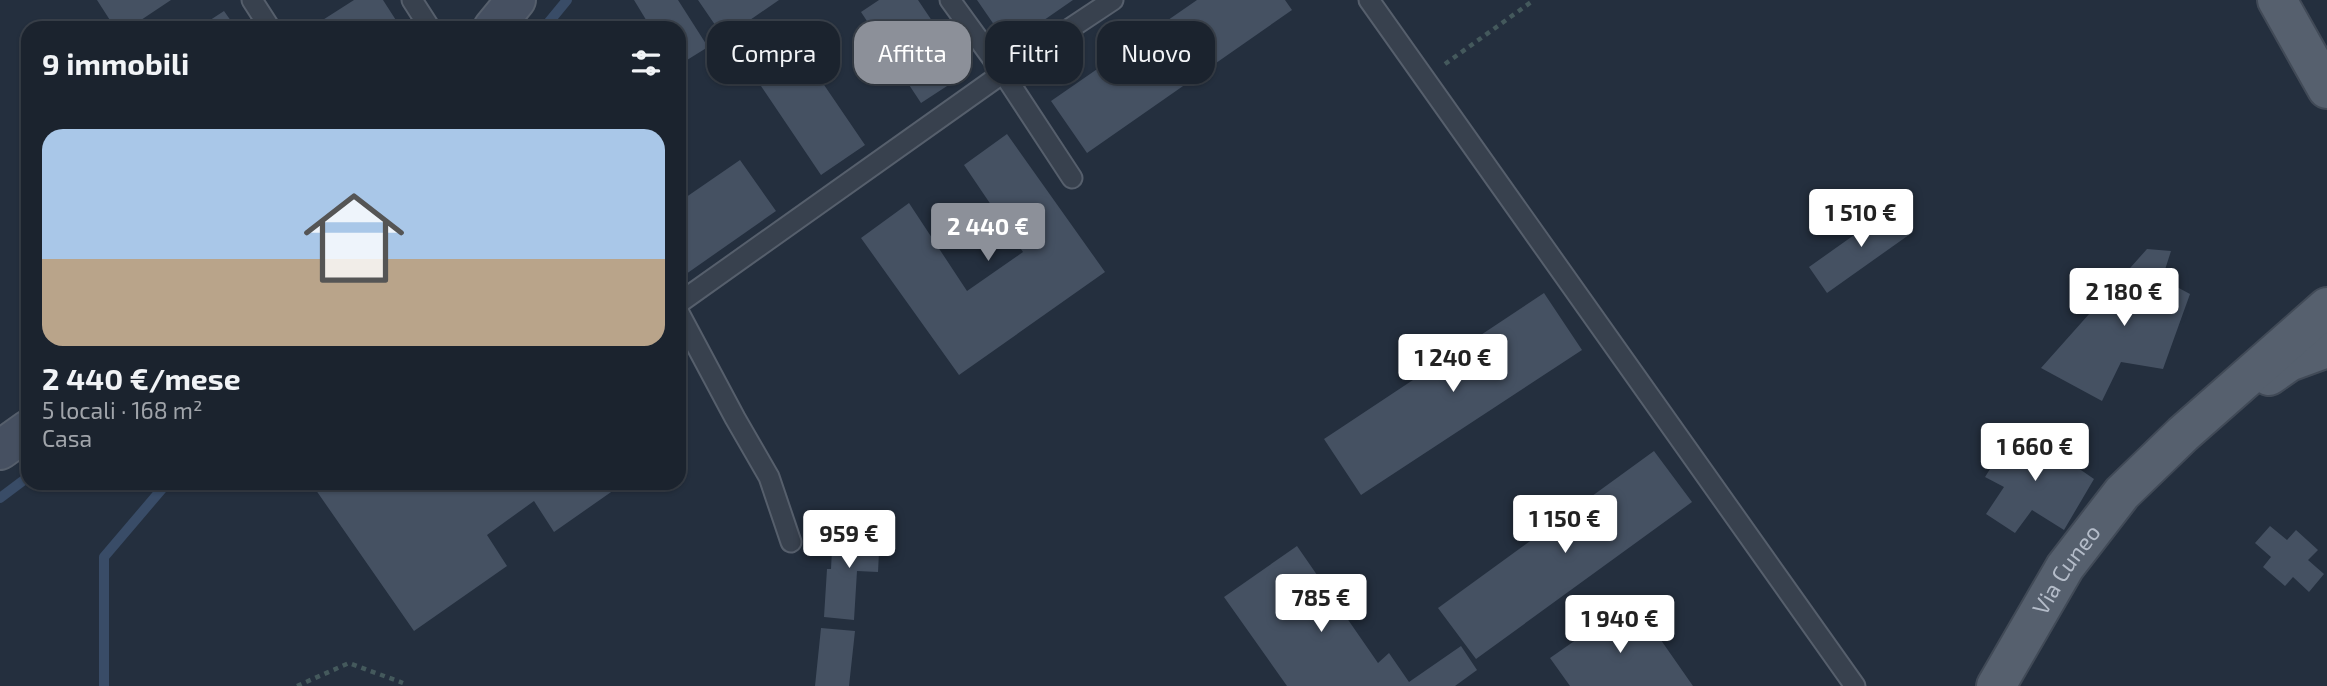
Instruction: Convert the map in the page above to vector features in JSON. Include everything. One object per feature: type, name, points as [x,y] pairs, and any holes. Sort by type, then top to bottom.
[{"type":"main road","points":[[499,21],[516,0]]},
{"type":"main road","points":[[2277,0],[2327,52]]},
{"type":"main road","points":[[2277,0],[2327,89]]},
{"type":"main road","name":"Via Cuneo","points":[[1996,686],[2065,567],[2122,493],[2183,434],[2327,307]]},
{"type":"main road","name":"Via Cuneo","points":[[2183,434],[2289,362],[2327,348]]},
{"type":"main road","points":[[0,450],[21,435]]},
{"type":"lane","points":[[251,0],[265,21]]},
{"type":"lane","points":[[412,0],[426,21]]},
{"type":"lane","points":[[950,0],[985,48]]},
{"type":"lane","points":[[1081,21],[1113,0]]},
{"type":"lane","points":[[1369,0],[1855,686]]},
{"type":"lane","points":[[686,298],[988,84]]},
{"type":"lane","points":[[1010,84],[1072,178]]},
{"type":"lane","points":[[686,326],[769,477],[791,541]]},
{"type":"path","points":[[1424,78],[1534,0]]},
{"type":"path","points":[[297,686],[349,663],[403,684]]},
{"type":"building","points":[[97,0],[171,0],[140,21],[110,21]]},
{"type":"building","points":[[354,0],[383,0],[396,21],[321,21]]},
{"type":"building","points":[[634,0],[678,0],[707,45],[686,61],[686,21],[647,21]]},
{"type":"building","points":[[698,0],[779,0],[749,21],[712,21]]},
{"type":"building","points":[[879,0],[918,0],[932,21],[867,21],[861,12]]},
{"type":"building","points":[[977,0],[1073,0],[1043,21],[991,21]]},
{"type":"building","points":[[1197,0],[1285,0],[1292,10],[1215,64],[1215,21],[1167,21]]},
{"type":"building","points":[[224,11],[231,21],[209,21]]},
{"type":"building","points":[[1097,69],[1097,84],[1186,84],[1087,153],[1051,101],[1076,84],[1083,84],[1083,79]]},
{"type":"building","points":[[760,84],[823,84],[865,145],[821,175]]},
{"type":"building","points":[[908,84],[950,84],[921,103]]},
{"type":"building","points":[[1007,134],[1105,272],[959,375],[861,238],[909,203],[967,291],[1023,252],[964,165]]},
{"type":"building","points":[[740,160],[776,211],[686,274],[686,197]]},
{"type":"building","points":[[1895,206],[1913,232],[1827,293],[1809,267]]},
{"type":"building","points":[[2147,249],[2171,251],[2162,279],[2190,294],[2163,369],[2121,362],[2102,401],[2041,368]]},
{"type":"building","points":[[1544,293],[1582,350],[1361,495],[1324,439]]},
{"type":"building","points":[[2017,426],[2094,479],[2064,530],[2032,510],[2015,533],[1986,514],[2004,487],[1985,477]]},
{"type":"building","points":[[1654,451],[1692,502],[1476,659],[1438,608]]},
{"type":"building","points":[[316,490],[614,490],[554,532],[534,501],[487,535],[507,566],[414,631]]},
{"type":"building","points":[[2270,526],[2287,540],[2296,530],[2318,550],[2308,560],[2324,574],[2309,592],[2293,577],[2285,586],[2263,567],[2271,557],[2255,543]]},
{"type":"building","points":[[833,529],[880,532],[878,572],[857,571],[854,620],[824,617]]},
{"type":"building","points":[[1297,546],[1378,663],[1389,653],[1409,682],[1461,646],[1477,670],[1455,686],[1287,686],[1224,597]]},
{"type":"building","points":[[1633,600],[1693,686],[1570,686],[1550,658]]},
{"type":"building","points":[[821,628],[855,631],[849,686],[815,686]]},
{"type":"waterway","points":[[550,21],[567,0]]},
{"type":"waterway","points":[[0,498],[21,482]]},
{"type":"waterway","points":[[104,686],[104,557],[161,490]]}]
